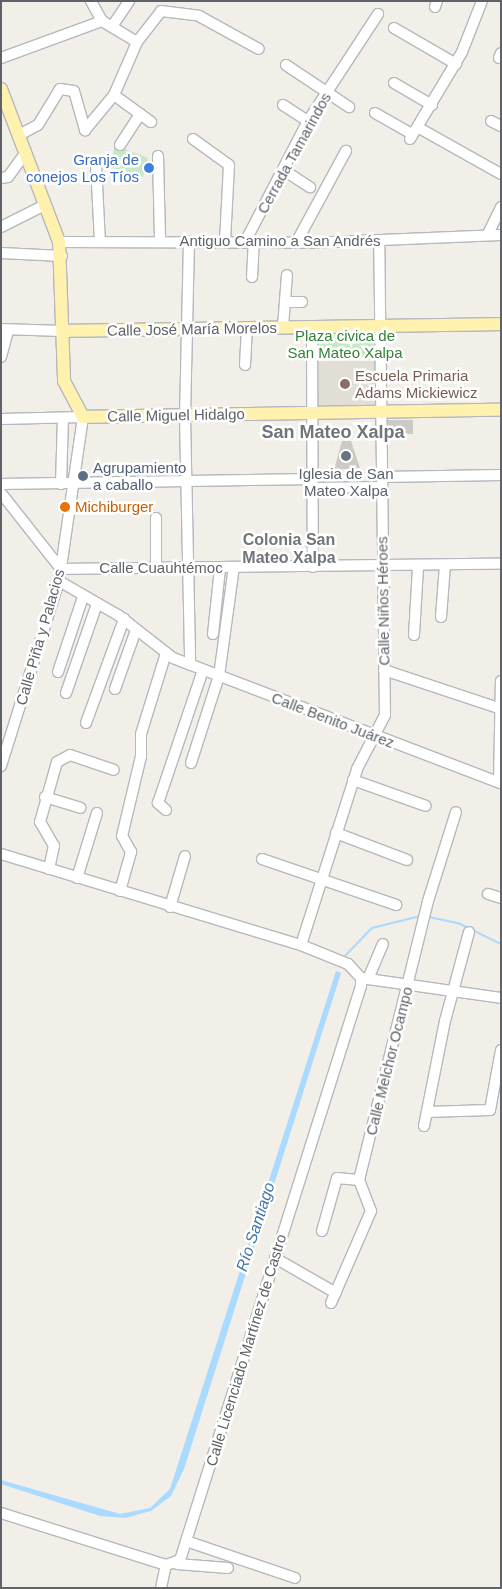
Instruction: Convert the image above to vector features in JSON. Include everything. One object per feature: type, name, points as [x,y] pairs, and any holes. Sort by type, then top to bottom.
[{"type":"main road","points":[[1,88],[59,242],[62,256],[64,381],[82,417]]},
{"type":"main road","name":"Calle José María Morelos","points":[[63,331],[501,324]]},
{"type":"main road","name":"Calle Miguel Hidalgo","points":[[82,417],[501,410]]},
{"type":"street","points":[[113,25],[128,1]]},
{"type":"street","points":[[414,134],[456,64],[482,1]]},
{"type":"street","points":[[91,3],[102,21],[113,25],[137,42]]},
{"type":"street","points":[[19,135],[38,125],[60,89],[74,91],[85,130],[114,95],[137,42],[160,12],[199,16],[259,49]]},
{"type":"street","name":"Cerrada Tamarindos","points":[[249,242],[308,122],[378,14]]},
{"type":"street","points":[[1,58],[102,21]]},
{"type":"street","points":[[394,28],[456,64]]},
{"type":"street","points":[[286,64],[349,107]]},
{"type":"street","points":[[394,83],[432,104]]},
{"type":"street","points":[[114,95],[151,122]]},
{"type":"street","points":[[283,104],[308,122]]},
{"type":"street","points":[[375,113],[414,134],[501,174]]},
{"type":"street","points":[[120,145],[140,114]]},
{"type":"street","points":[[491,121],[501,126]]},
{"type":"street","points":[[193,139],[228,165],[225,241]]},
{"type":"street","points":[[296,243],[346,151]]},
{"type":"street","points":[[1,178],[8,177],[25,154]]},
{"type":"street","points":[[158,156],[160,240]]},
{"type":"street","points":[[96,164],[100,242]]},
{"type":"street","points":[[285,171],[310,187]]},
{"type":"street","points":[[1,227],[46,205]]},
{"type":"street","points":[[488,234],[501,207]]},
{"type":"street","name":"Antiguo Camino a San Andrés","points":[[59,242],[160,240],[296,243],[379,241],[488,234],[501,235]]},
{"type":"street","points":[[189,241],[185,416],[190,665]]},
{"type":"street","name":"Calle Niños Héroes","points":[[302,946],[320,880],[353,780],[377,737],[385,715],[382,482],[377,325],[379,241]]},
{"type":"street","points":[[249,242],[252,277]]},
{"type":"street","points":[[1,253],[62,256]]},
{"type":"street","points":[[283,327],[287,275]]},
{"type":"street","points":[[285,302],[302,302]]},
{"type":"street","points":[[312,326],[313,567]]},
{"type":"street","points":[[245,365],[248,328]]},
{"type":"street","points":[[1,357],[5,330],[63,331]]},
{"type":"street","name":"Calle Miguel Hidalgo","points":[[1,419],[82,417]]},
{"type":"street","name":"Calle Piña y Palacios","points":[[1,766],[59,581],[82,417]]},
{"type":"street","points":[[60,484],[63,418]]},
{"type":"street","points":[[1,484],[186,481],[382,482],[501,475]]},
{"type":"street","points":[[1,493],[61,569]]},
{"type":"street","points":[[156,518],[156,568]]},
{"type":"street","name":"Calle Cuauhtémoc","points":[[61,569],[418,567],[501,564]]},
{"type":"street","points":[[442,617],[445,565]]},
{"type":"street","points":[[414,635],[418,567]]},
{"type":"street","points":[[213,634],[220,568]]},
{"type":"street","points":[[190,763],[219,676],[234,568]]},
{"type":"street","name":"Calle Benito Juárez","points":[[59,581],[124,619],[166,653],[190,665],[500,782]]},
{"type":"street","points":[[58,672],[84,597]]},
{"type":"street","points":[[66,693],[97,604]]},
{"type":"street","points":[[86,723],[124,619]]},
{"type":"street","points":[[115,689],[136,630]]},
{"type":"street","points":[[120,891],[130,852],[122,836],[141,756],[141,734],[166,653]]},
{"type":"street","points":[[166,810],[158,803],[203,670]]},
{"type":"street","points":[[384,670],[501,709]]},
{"type":"street","points":[[500,782],[501,680]]},
{"type":"street","points":[[49,869],[54,846],[40,822],[45,798],[61,756],[70,755],[114,770]]},
{"type":"street","points":[[353,780],[426,806]]},
{"type":"street","points":[[45,798],[80,808]]},
{"type":"street","name":"Calle Melchor Ocampo","points":[[359,1180],[425,917],[456,812]]},
{"type":"street","points":[[77,878],[96,813]]},
{"type":"street","points":[[336,833],[408,860]]},
{"type":"street","points":[[1,854],[302,946],[348,964],[364,978],[501,998]]},
{"type":"street","points":[[170,907],[185,856]]},
{"type":"street","points":[[262,859],[396,905]]},
{"type":"street","points":[[488,894],[501,898]]},
{"type":"street","points":[[424,1126],[469,932]]},
{"type":"street","name":"Calle Licenciado Martínez de Castro","points":[[178,1564],[364,978],[383,944]]},
{"type":"street","points":[[427,1112],[490,1110],[501,1050]]},
{"type":"street","points":[[275,1258],[334,1298],[371,1211],[359,1180],[337,1178],[322,1231]]},
{"type":"street","points":[[1,1514],[166,1565],[178,1564],[228,1568]]},
{"type":"street","points":[[186,1541],[295,1578]]},
{"type":"street","points":[[161,1588],[166,1565]]},
{"type":"shaded area","name":"Escuela Primaria Adams Mickiewicz","points":[[314,361],[377,361],[377,407],[314,407]]},
{"type":"green space","points":[[115,145],[148,158],[143,177],[110,167]]},
{"type":"green space","name":"Plaza civica de San Mateo Xalpa","points":[[313,329],[377,329],[377,359],[313,359]]},
{"type":"water","points":[[336,971],[341,973],[184,1469],[171,1496],[151,1511],[125,1518],[100,1516],[1,1484],[1,1480],[120,1514],[150,1508],[170,1489]]},
{"type":"building","points":[[388,420],[413,420],[413,434],[388,434]]},
{"type":"building","name":"Iglesia de San Mateo Xalpa","points":[[342,441],[351,441],[360,468],[334,470]]},
{"type":"waterway","name":"Río Santiago","points":[[343,958],[372,928],[421,916]]},
{"type":"waterway","name":"Río Santiago","points":[[429,917],[458,923],[501,944]]},
{"type":"place","name":"Granja de conejos Los Tíos","points":[[149,168]]},
{"type":"place","name":"Escuela Primaria Adams Mickiewicz","points":[[345,384]]},
{"type":"place","name":"Iglesia de San Mateo Xalpa","points":[[346,456]]},
{"type":"place","name":"Agrupamiento a caballo","points":[[83,476]]},
{"type":"place","name":"Michiburger","points":[[65,507]]},
{"type":"district","name":"San Mateo Xalpa","points":[[333,432]]},
{"type":"district","name":"Colonia San Mateo Xalpa","points":[[289,549]]}]
